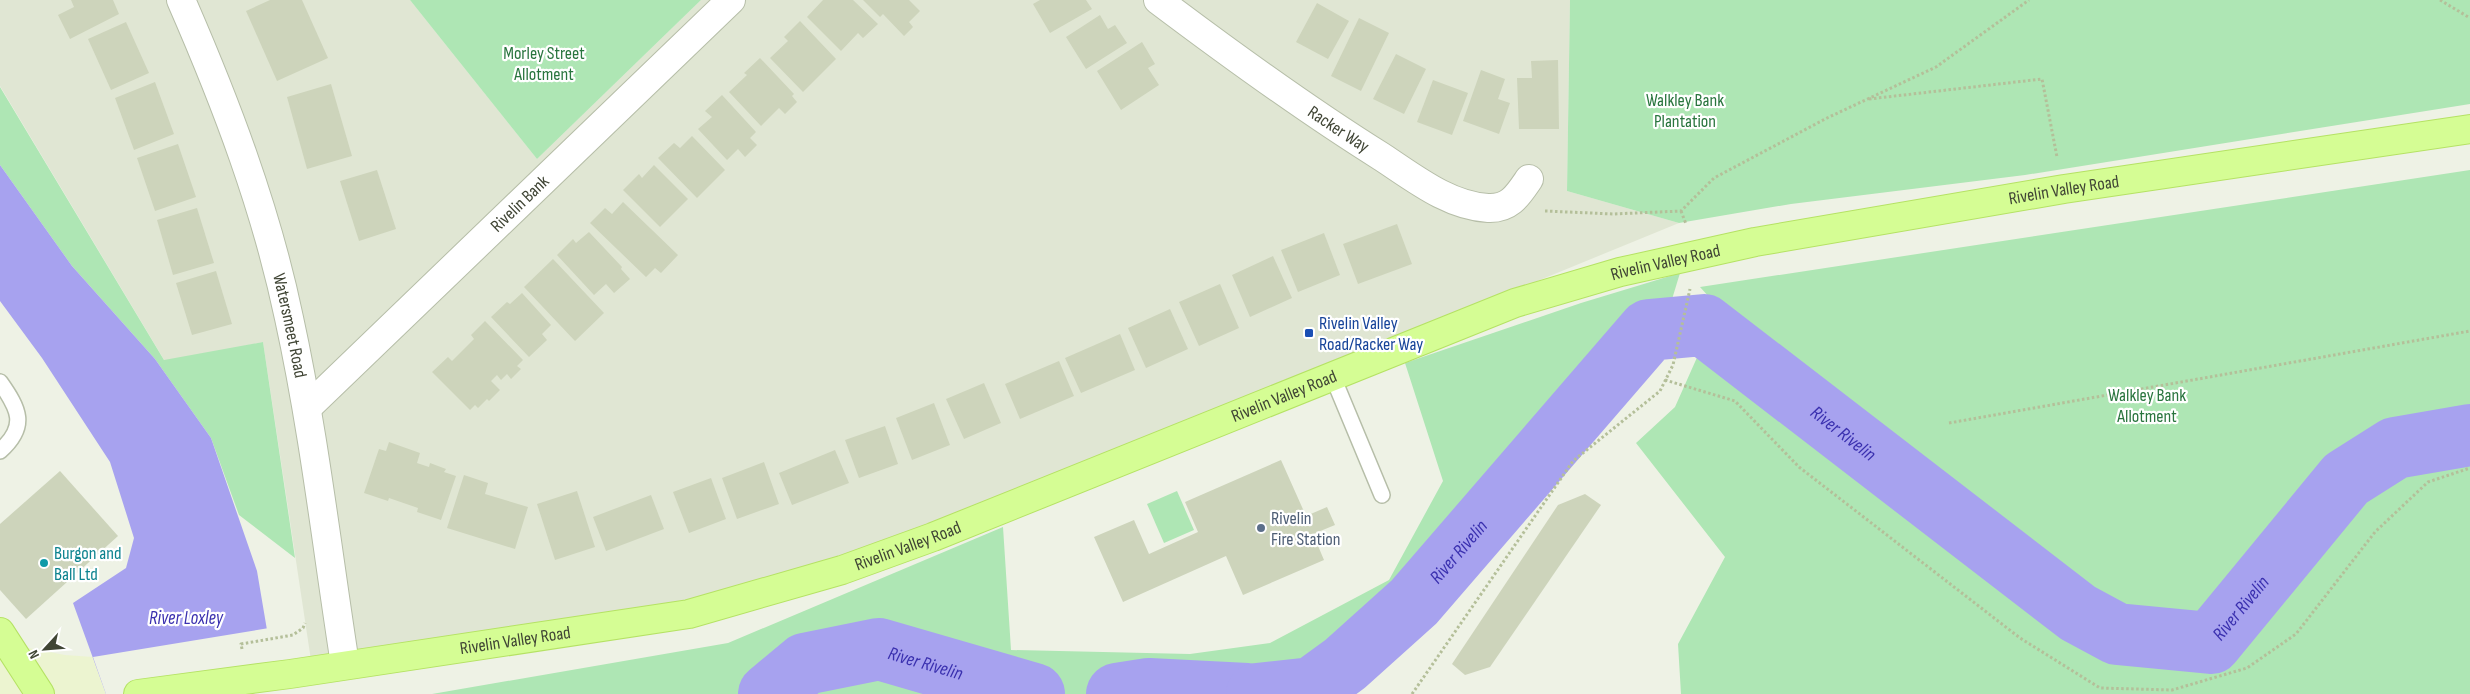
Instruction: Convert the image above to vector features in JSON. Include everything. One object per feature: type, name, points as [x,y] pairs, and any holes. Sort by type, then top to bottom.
[{"type":"main road","name":"Rivelin Valley Road","points":[[138,694],[290,674],[344,664],[689,614],[842,570],[933,536],[1515,303],[1620,272],[1756,242],[2064,189],[2470,129]]},
{"type":"main road","points":[[0,632],[40,694]]},
{"type":"street","name":"Watersmeet Road","points":[[181,0],[217,82],[266,227],[289,316],[307,408],[344,664]]},
{"type":"street","name":"Rivelin Bank","points":[[307,408],[731,0]]},
{"type":"street","name":"Racker Way","points":[[1158,0],[1286,94],[1422,183],[1461,203],[1489,208],[1514,201],[1529,180]]},
{"type":"lane","points":[[1332,375],[1382,495]]},
{"type":"lane","points":[[0,382],[14,402],[19,423],[13,439],[0,450]]},
{"type":"path","points":[[1537,210],[1613,214],[1681,211],[1714,178],[1936,66],[2029,0]]},
{"type":"path","points":[[2440,0],[2470,18]]},
{"type":"path","points":[[1866,100],[2042,79],[2064,189]]},
{"type":"path","points":[[1412,694],[1573,461],[1660,391],[1673,365],[1688,294]]},
{"type":"path","points":[[1949,423],[2470,331]]},
{"type":"path","points":[[1665,380],[1735,401],[1799,467],[2020,638],[2100,688],[2172,690],[2247,668],[2296,634],[2375,532],[2428,482],[2470,468]]},
{"type":"shaded area","points":[[0,0],[410,0],[537,159],[701,0],[1570,0],[1567,191],[1679,223],[756,601],[312,667],[263,342],[166,363],[0,86]]},
{"type":"shaded area","points":[[0,632],[8,644],[65,655],[93,657],[106,694],[0,694]]},
{"type":"green space","name":"Morley Street Allotment","points":[[410,0],[701,0],[537,159]]},
{"type":"green space","name":"Walkley Bank Plantation","points":[[1570,0],[2470,0],[2470,104],[2025,175],[1791,204],[1679,223],[1567,191]]},
{"type":"green space","points":[[0,87],[164,360],[263,342],[295,558],[239,515],[211,438],[155,359],[72,266],[0,165]]},
{"type":"green space","name":"Walkley Bank Allotment","points":[[2470,170],[2470,694],[1681,694],[1678,644],[1725,557],[1636,443],[1675,407],[1719,308],[1700,287]]},
{"type":"green space","points":[[1680,273],[1652,365],[1542,468],[1408,631],[1349,694],[432,694],[728,643],[1003,527],[1011,650],[1190,654],[1270,643],[1389,580],[1443,481],[1405,363],[1581,303]]},
{"type":"green space","points":[[1177,491],[1194,530],[1164,543],[1147,504]]},
{"type":"water","name":"River Loxley","points":[[0,165],[72,266],[155,359],[211,438],[257,571],[267,630],[106,694],[73,603],[126,568],[134,538],[110,462],[42,358],[0,301]]},
{"type":"pier","points":[[269,628],[278,694],[106,694],[93,657]]},
{"type":"building","points":[[71,0],[113,0],[119,14],[70,39],[58,15],[74,7]]},
{"type":"building","points":[[270,0],[302,0],[328,58],[277,81],[246,11]]},
{"type":"building","points":[[823,0],[853,0],[878,24],[863,38],[858,33],[841,51],[807,17]]},
{"type":"building","points":[[863,0],[909,0],[920,11],[909,22],[913,27],[904,36],[883,14],[880,17]]},
{"type":"building","points":[[1040,0],[1086,0],[1092,9],[1050,33],[1033,4]]},
{"type":"building","points":[[1317,3],[1349,21],[1328,59],[1296,42]]},
{"type":"building","points":[[1100,15],[1108,29],[1115,25],[1127,43],[1086,69],[1066,37]]},
{"type":"building","points":[[1359,18],[1389,33],[1361,91],[1331,76]]},
{"type":"building","points":[[800,21],[836,59],[803,92],[770,58],[788,41],[784,37]]},
{"type":"building","points":[[126,22],[149,73],[111,90],[88,39]]},
{"type":"building","points":[[1142,42],[1155,64],[1148,68],[1159,85],[1121,110],[1097,71]]},
{"type":"building","points":[[1396,54],[1426,69],[1404,114],[1373,99]]},
{"type":"building","points":[[760,58],[794,94],[792,96],[797,102],[785,114],[779,108],[761,126],[729,92],[747,75],[744,73]]},
{"type":"building","points":[[1558,60],[1559,129],[1519,129],[1517,78],[1532,78],[1531,61]]},
{"type":"building","points":[[1481,70],[1505,79],[1498,99],[1510,103],[1499,134],[1463,121]]},
{"type":"building","points":[[1433,80],[1468,93],[1452,135],[1417,122]]},
{"type":"building","points":[[155,82],[174,134],[134,150],[115,98]]},
{"type":"building","points":[[331,84],[352,156],[307,169],[287,97]]},
{"type":"building","points":[[722,95],[756,132],[750,138],[757,145],[745,157],[738,149],[727,160],[698,129],[712,117],[705,111]]},
{"type":"building","points":[[692,136],[725,170],[697,198],[658,158],[674,143],[680,148]]},
{"type":"building","points":[[178,144],[196,197],[155,211],[137,158]]},
{"type":"building","points":[[654,165],[688,199],[660,227],[623,190],[639,174],[642,178]]},
{"type":"building","points":[[377,170],[396,229],[359,241],[340,181]]},
{"type":"building","points":[[623,202],[678,255],[661,273],[655,268],[646,277],[590,223],[605,208],[612,214]]},
{"type":"building","points":[[197,208],[214,263],[173,275],[157,220]]},
{"type":"building","points":[[1397,224],[1412,264],[1358,284],[1343,244]]},
{"type":"building","points":[[589,232],[622,267],[621,269],[630,279],[614,293],[606,284],[594,295],[557,255],[573,239],[576,243]]},
{"type":"building","points":[[1324,233],[1340,275],[1298,292],[1281,250]]},
{"type":"building","points":[[1273,256],[1292,298],[1250,317],[1232,275]]},
{"type":"building","points":[[553,259],[604,313],[575,341],[524,287]]},
{"type":"building","points":[[216,271],[232,324],[192,335],[176,283]]},
{"type":"building","points":[[1220,284],[1239,328],[1199,346],[1179,302]]},
{"type":"building","points":[[522,293],[551,325],[542,334],[547,340],[529,357],[491,317],[507,302],[510,304]]},
{"type":"building","points":[[1170,309],[1188,349],[1146,368],[1128,328]]},
{"type":"building","points":[[485,321],[523,360],[517,366],[521,369],[511,379],[507,374],[501,380],[497,375],[491,381],[500,390],[489,401],[487,399],[478,408],[475,405],[470,410],[432,372],[448,357],[452,361],[474,339],[471,335]]},
{"type":"building","points":[[1120,334],[1135,370],[1081,393],[1065,358]]},
{"type":"building","points":[[1059,361],[1074,396],[1020,419],[1005,384]]},
{"type":"building","points":[[984,383],[1001,423],[964,439],[946,399]]},
{"type":"building","points":[[934,403],[950,445],[912,460],[896,418]]},
{"type":"building","points":[[885,426],[898,464],[859,478],[845,440]]},
{"type":"building","points":[[389,442],[420,453],[417,463],[429,467],[430,463],[446,469],[444,472],[456,476],[441,520],[417,512],[418,508],[389,498],[388,501],[364,493],[379,449],[386,451]]},
{"type":"building","points":[[835,450],[849,483],[792,505],[779,473]]},
{"type":"building","name":"Rivelin Fire Station","points":[[1281,460],[1306,516],[1327,507],[1335,525],[1313,534],[1324,560],[1243,595],[1226,556],[1123,602],[1094,537],[1134,520],[1149,554],[1198,532],[1185,502]]},
{"type":"building","points":[[764,462],[779,504],[737,519],[722,478]]},
{"type":"building","name":"Burgon and Ball Ltd","points":[[60,471],[118,536],[26,619],[0,590],[0,524]]},
{"type":"building","points":[[464,475],[488,483],[485,494],[528,507],[515,549],[447,528]]},
{"type":"building","points":[[711,478],[726,519],[689,533],[673,492]]},
{"type":"building","points":[[577,491],[595,547],[555,560],[537,504]]},
{"type":"building","points":[[1585,494],[1601,505],[1490,667],[1465,675],[1452,664],[1558,505]]},
{"type":"building","points":[[651,495],[664,529],[606,551],[593,517]]},
{"type":"waterway","name":"River Rivelin","points":[[1257,694],[1312,688],[1345,664],[1414,602],[1649,330],[1704,325],[2078,613],[2117,634],[2211,643],[2346,479],[2395,448],[2470,435]]},
{"type":"waterway","name":"River Rivelin","points":[[769,694],[805,664],[879,649],[1034,694]]},
{"type":"waterway","name":"River Rivelin","points":[[1117,694],[1149,689],[1247,694]]},
{"type":"place","name":"Rivelin Valley Road/Racker Way","points":[[1309,333]]},
{"type":"place","name":"Rivelin Fire Station","points":[[1261,528]]},
{"type":"place","name":"Burgon and Ball Ltd","points":[[44,563]]}]
